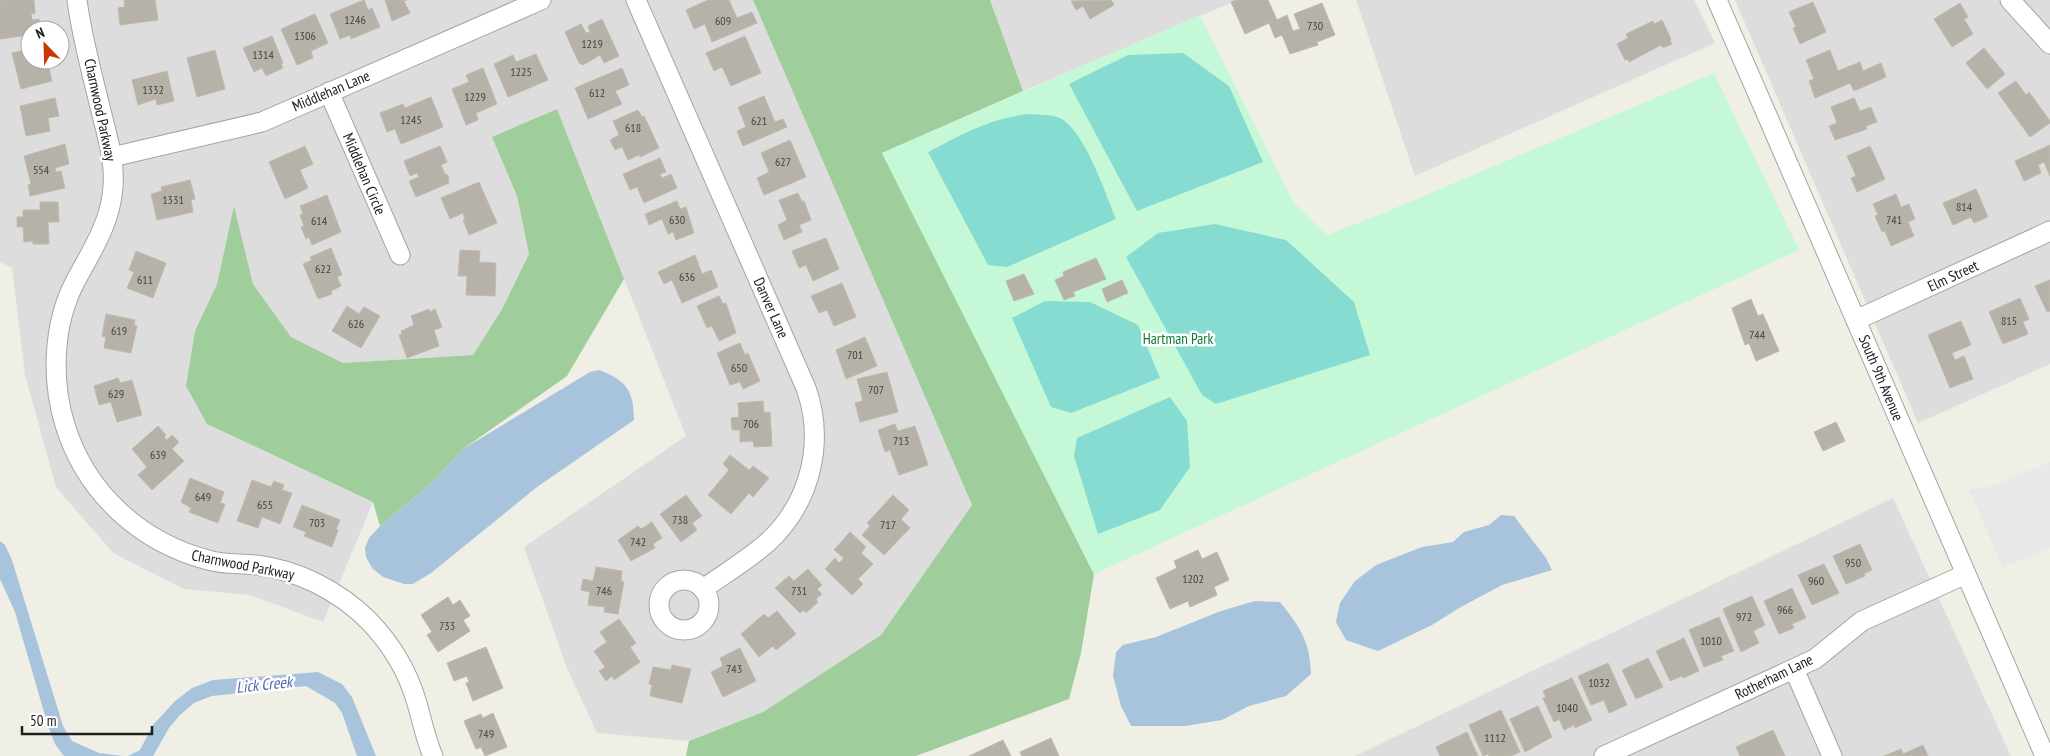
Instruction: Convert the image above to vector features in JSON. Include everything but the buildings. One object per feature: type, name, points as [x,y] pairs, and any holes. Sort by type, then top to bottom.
[{"type":"street","name":"Charnwood Parkway","points":[[77,0],[81,27],[112,157],[114,183],[110,208],[102,232],[68,298],[62,318],[57,349],[57,387],[60,408],[68,436],[98,490],[124,518],[164,544],[208,560],[255,565],[296,575],[337,595],[360,612],[389,644],[408,677],[433,756]]},
{"type":"street","name":"Middlehan Lane","points":[[112,157],[262,122],[541,0]]},
{"type":"street","name":"Danver Lane","points":[[636,0],[806,388],[814,421],[815,442],[812,466],[799,502],[782,527],[769,541],[703,589]]},
{"type":"street","name":"South 9th Avenue","points":[[1717,0],[2045,756]]},
{"type":"street","points":[[2010,0],[2050,44]]},
{"type":"street","name":"Middlehan Circle","points":[[329,92],[400,255]]},
{"type":"street","name":"Elm Street","points":[[1856,320],[2050,231]]},
{"type":"street","name":"Rotherham Lane","points":[[1604,756],[1815,659],[1862,621],[1966,574]]},
{"type":"street","points":[[1794,669],[1832,756]]},
{"type":"shaded area","points":[[0,0],[753,0],[972,505],[881,635],[763,712],[689,741],[597,733],[567,668],[524,547],[686,436],[557,109],[492,137],[517,196],[529,254],[502,309],[473,355],[343,363],[291,337],[253,284],[234,207],[217,284],[195,331],[207,424],[373,502],[323,622],[250,595],[184,589],[113,553],[56,487],[25,375],[12,268],[0,262]]},
{"type":"shaded area","points":[[990,0],[1238,0],[1023,91]]},
{"type":"shaded area","points":[[1356,0],[1694,0],[1715,43],[1415,176]]},
{"type":"shaded area","points":[[1735,0],[2050,0],[2050,364],[1918,423]]},
{"type":"shaded area","points":[[2050,462],[2050,548],[2003,567],[1969,490],[1989,487]]},
{"type":"shaded area","points":[[1893,498],[2011,756],[1355,756]]},
{"type":"green space","points":[[753,0],[990,0],[1023,91],[882,153],[1094,574],[1081,653],[1069,699],[916,756],[686,756],[689,741],[763,712],[881,635],[972,505]]},
{"type":"green space","name":"Hartman Park","points":[[1200,15],[1294,203],[1327,235],[1374,217],[1714,73],[1799,250],[1094,574],[882,153]]},
{"type":"green space","points":[[1183,53],[1229,86],[1263,162],[1137,211],[1069,84],[1128,55]]},
{"type":"green space","points":[[557,109],[624,279],[567,376],[463,449],[433,482],[380,526],[373,502],[207,424],[186,386],[195,331],[217,284],[234,206],[253,284],[291,337],[343,363],[473,355],[502,309],[529,254],[517,196],[492,137]]},
{"type":"green space","points":[[1029,114],[1060,118],[1069,125],[1086,149],[1116,219],[1007,267],[988,265],[928,152],[965,133],[990,123]]},
{"type":"green space","points":[[1215,224],[1286,240],[1354,302],[1370,355],[1216,404],[1202,395],[1126,257],[1158,233]]},
{"type":"green space","points":[[1045,301],[1090,302],[1138,325],[1160,378],[1071,413],[1051,407],[1012,318]]},
{"type":"green space","points":[[1170,397],[1187,421],[1190,467],[1160,510],[1098,534],[1074,456],[1077,438]]},
{"type":"water","points":[[599,370],[616,378],[627,388],[634,410],[634,420],[537,487],[431,573],[413,584],[404,584],[383,577],[372,568],[366,557],[365,548],[369,538],[380,526],[433,482],[463,449],[590,372]]},
{"type":"water","points":[[1501,515],[1514,516],[1546,558],[1552,570],[1502,585],[1432,625],[1378,651],[1346,640],[1336,622],[1340,603],[1355,581],[1376,565],[1422,547],[1453,542],[1464,532],[1489,525]]},
{"type":"water","points":[[0,541],[5,545],[12,560],[63,726],[72,741],[99,753],[123,756],[64,756],[55,744],[15,612],[0,579]]},
{"type":"water","points":[[1255,601],[1280,602],[1287,611],[1303,635],[1309,652],[1311,674],[1286,696],[1249,706],[1222,720],[1185,726],[1131,726],[1121,706],[1113,676],[1116,652],[1123,645],[1156,637],[1221,611]]},
{"type":"water","name":"Lick Creek","points":[[318,672],[342,684],[352,697],[376,756],[357,756],[342,713],[335,703],[306,686],[212,696],[194,703],[169,728],[153,756],[128,756],[140,750],[153,725],[175,701],[192,688],[213,680]]}]
